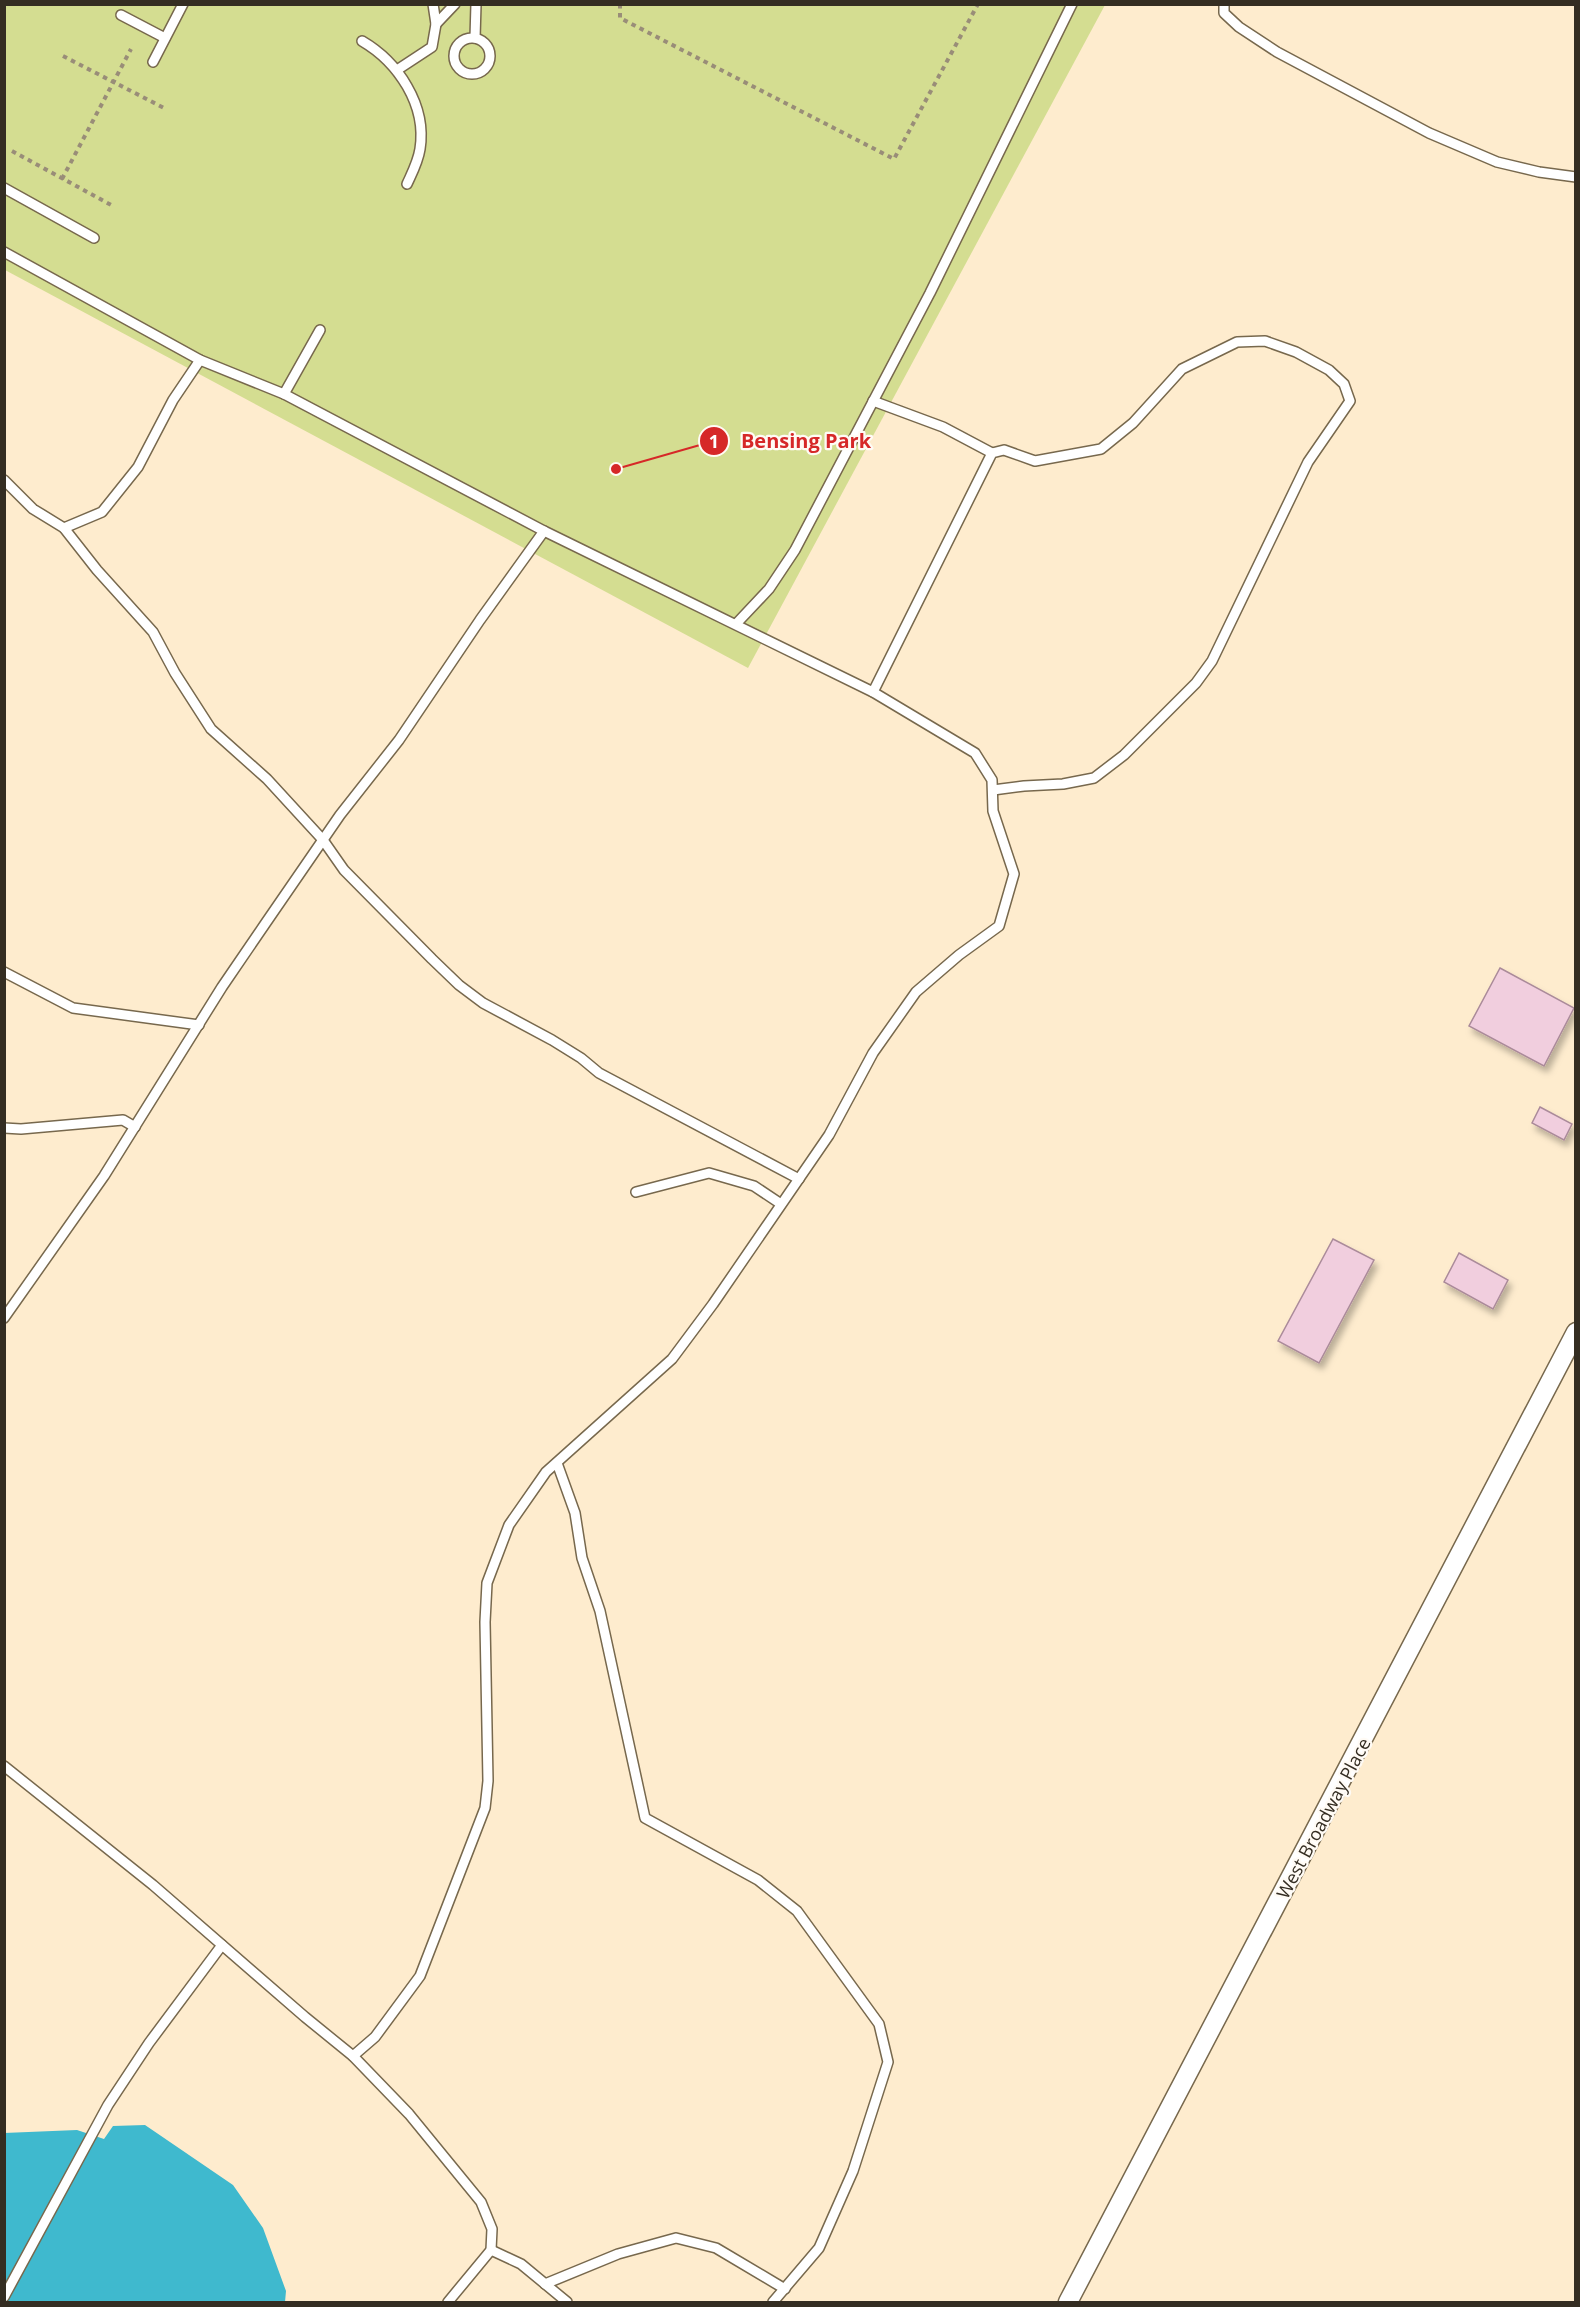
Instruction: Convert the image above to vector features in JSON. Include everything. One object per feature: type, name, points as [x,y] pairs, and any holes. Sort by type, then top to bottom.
[{"type":"street","name":"West Broadway Place","points":[[1068,2302],[1575,1332]]},
{"type":"lane","points":[[153,62],[183,4]]},
{"type":"lane","points":[[397,70],[432,47],[436,24],[433,4]]},
{"type":"lane","points":[[436,24],[455,4]]},
{"type":"lane","points":[[475,38],[476,4]]},
{"type":"lane","points":[[735,624],[769,589],[795,550],[930,293],[1071,4]]},
{"type":"lane","points":[[1224,4],[1224,14],[1239,27],[1277,52],[1429,133],[1497,162],[1539,172],[1575,177]]},
{"type":"lane","points":[[121,15],[165,38]]},
{"type":"lane","points":[[475,38],[486,43],[490,60],[483,70],[472,74],[457,66],[454,55],[455,49],[463,40],[475,38]]},
{"type":"lane","points":[[362,40],[380,51],[397,70],[410,92],[420,129],[420,148],[407,184]]},
{"type":"lane","points":[[4,188],[94,238]]},
{"type":"lane","points":[[4,252],[200,360],[284,394],[544,531],[873,692],[975,753],[992,780],[993,811],[1014,874],[999,926],[959,955],[915,992],[873,1053],[829,1135],[672,1359],[546,1472],[509,1525],[487,1583],[485,1622],[488,1781],[485,1808],[420,1976],[375,2037],[353,2056]]},
{"type":"lane","points":[[284,394],[320,330]]},
{"type":"lane","points":[[873,401],[943,427],[992,453],[1004,450],[1035,461],[1101,449],[1132,423],[1182,369],[1237,342],[1265,341],[1296,352],[1329,370],[1344,384],[1350,401],[1308,462],[1212,661],[1196,683],[1124,756],[1094,778],[1063,784],[993,790]]},
{"type":"lane","points":[[64,528],[102,512],[138,467],[173,400],[200,360]]},
{"type":"lane","points":[[873,692],[992,453]]},
{"type":"lane","points":[[4,480],[33,510],[64,528],[97,570],[153,632],[175,673],[212,729],[267,779],[323,840],[344,870],[439,965],[483,1003],[552,1040],[581,1058],[599,1073],[798,1179]]},
{"type":"lane","points":[[4,1318],[104,1176],[222,987],[323,840],[399,740],[480,620],[544,531]]},
{"type":"lane","points":[[4,972],[73,1008],[199,1025]]},
{"type":"lane","points":[[4,1128],[21,1129],[123,1120],[135,1126]]},
{"type":"lane","points":[[636,1192],[709,1173],[754,1186],[781,1204]]},
{"type":"lane","points":[[557,1463],[575,1513],[582,1558],[600,1611],[645,1818],[758,1881],[797,1911],[879,2024],[888,2062],[853,2171],[819,2248],[773,2302]]},
{"type":"lane","points":[[4,1766],[153,1885],[353,2056],[409,2114],[481,2202],[492,2229],[491,2250],[448,2302]]},
{"type":"lane","points":[[4,2297],[108,2105],[149,2043],[222,1945]]},
{"type":"lane","points":[[545,2284],[618,2254],[676,2238],[716,2248],[785,2289]]},
{"type":"lane","points":[[491,2250],[521,2264],[567,2302]]},
{"type":"path","points":[[620,4],[620,18],[894,159],[978,4]]},
{"type":"path","points":[[62,179],[131,49]]},
{"type":"path","points":[[63,56],[164,108]]},
{"type":"path","points":[[12,151],[113,206]]},
{"type":"green space","points":[[4,5],[1105,5],[748,668],[5,270]]},
{"type":"water","points":[[145,2125],[233,2185],[263,2228],[286,2291],[285,2302],[5,2302],[4,2133],[77,2130],[104,2139],[113,2126]]},
{"type":"building","points":[[1500,968],[1574,1008],[1544,1066],[1469,1026]]},
{"type":"building","points":[[1540,1107],[1572,1124],[1564,1140],[1532,1123]]},
{"type":"building","points":[[1333,1239],[1374,1260],[1319,1363],[1278,1341]]},
{"type":"building","points":[[1459,1253],[1508,1280],[1493,1309],[1444,1282]]},
{"type":"place","name":"Bensing Park","points":[[616,469]]}]
